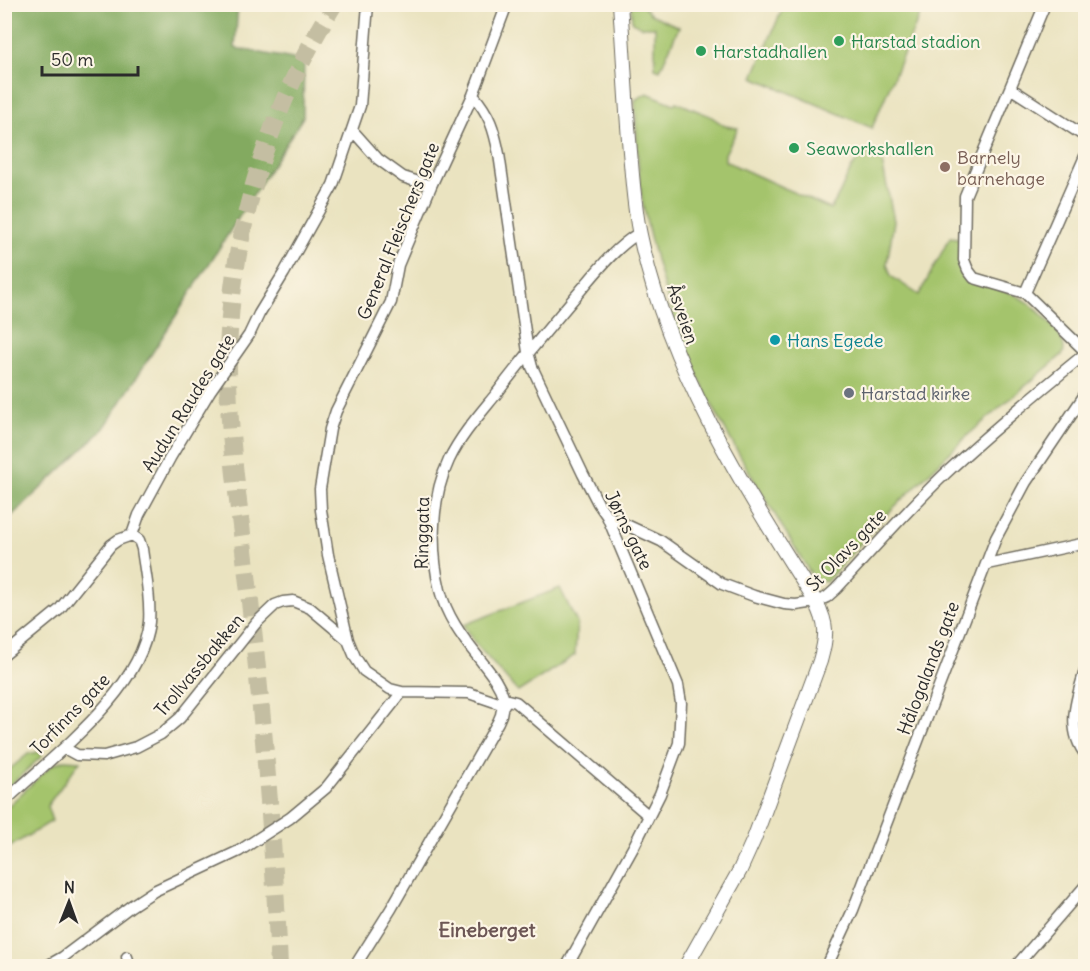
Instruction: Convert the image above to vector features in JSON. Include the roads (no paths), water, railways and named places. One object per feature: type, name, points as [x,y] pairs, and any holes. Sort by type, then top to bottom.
[{"type":"street","name":"Audun Raudes gate","points":[[132,535],[139,514],[171,458],[210,391],[249,335],[333,184],[360,106],[368,4]]},
{"type":"street","name":"General Fleischers gate","points":[[504,702],[469,693],[402,692],[390,689],[364,671],[348,640],[328,555],[320,489],[330,429],[345,392],[391,302],[398,265],[431,186],[473,96],[507,4]]},
{"type":"street","name":"Åsveien","points":[[621,4],[629,145],[639,233],[658,302],[673,345],[687,374],[744,482],[816,602]]},
{"type":"street","points":[[1045,4],[965,196],[964,260],[974,278],[1025,293],[1086,154]]},
{"type":"street","points":[[1010,88],[1086,137]]},
{"type":"street","name":"Jørns gate","points":[[473,96],[484,108],[492,124],[499,153],[528,352],[537,380],[598,503],[607,516],[661,642],[678,685],[681,703],[680,743],[667,777],[649,816],[567,966]]},
{"type":"street","points":[[352,131],[378,159],[403,177],[431,186]]},
{"type":"street","name":"Ringgata","points":[[504,702],[501,689],[495,679],[457,629],[440,590],[436,565],[435,515],[439,491],[449,460],[473,423],[528,352],[612,255],[639,233]]},
{"type":"street","name":"St Olavs gate","points":[[686,966],[740,870],[754,839],[820,661],[825,643],[825,623],[816,602],[836,590],[899,520],[946,473],[1086,352],[1025,293]]},
{"type":"street","name":"Hålogalands gate","points":[[827,966],[853,910],[996,538],[1026,482],[1086,393]]},
{"type":"street","points":[[607,516],[661,541],[722,584],[783,604],[816,602]]},
{"type":"street","points":[[4,655],[59,610],[111,544],[132,535]]},
{"type":"street","name":"Torfinns gate","points":[[4,802],[64,748],[117,691],[137,660],[149,624],[148,592],[142,549],[139,540],[132,535]]},
{"type":"street","points":[[987,564],[1086,543]]},
{"type":"street","name":"Trollvassbakken","points":[[64,748],[77,755],[104,756],[136,747],[161,734],[180,718],[256,623],[275,605],[293,602],[310,608],[348,640]]},
{"type":"street","points":[[1086,667],[1074,712],[1074,731],[1086,754]]},
{"type":"street","points":[[47,966],[63,957],[154,891],[239,851],[290,818],[326,788],[402,692]]},
{"type":"street","points":[[355,966],[423,854],[501,715],[504,702],[516,702],[649,816]]},
{"type":"street","points":[[1016,966],[1086,885]]},
{"type":"tunnel","points":[[279,966],[264,744],[231,431],[228,352],[239,248],[266,147],[285,98],[334,4]]},
{"type":"place","name":"Harstad stadion","points":[[839,41]]},
{"type":"place","name":"Harstadhallen","points":[[701,51]]},
{"type":"place","name":"Seaworkshallen","points":[[794,148]]},
{"type":"place","name":"Barnely barnehage","points":[[945,167]]},
{"type":"place","name":"Hans Egede","points":[[775,340]]},
{"type":"place","name":"Harstad kirke","points":[[849,393]]},
{"type":"district","name":"Eineberget","points":[[487,929]]}]
